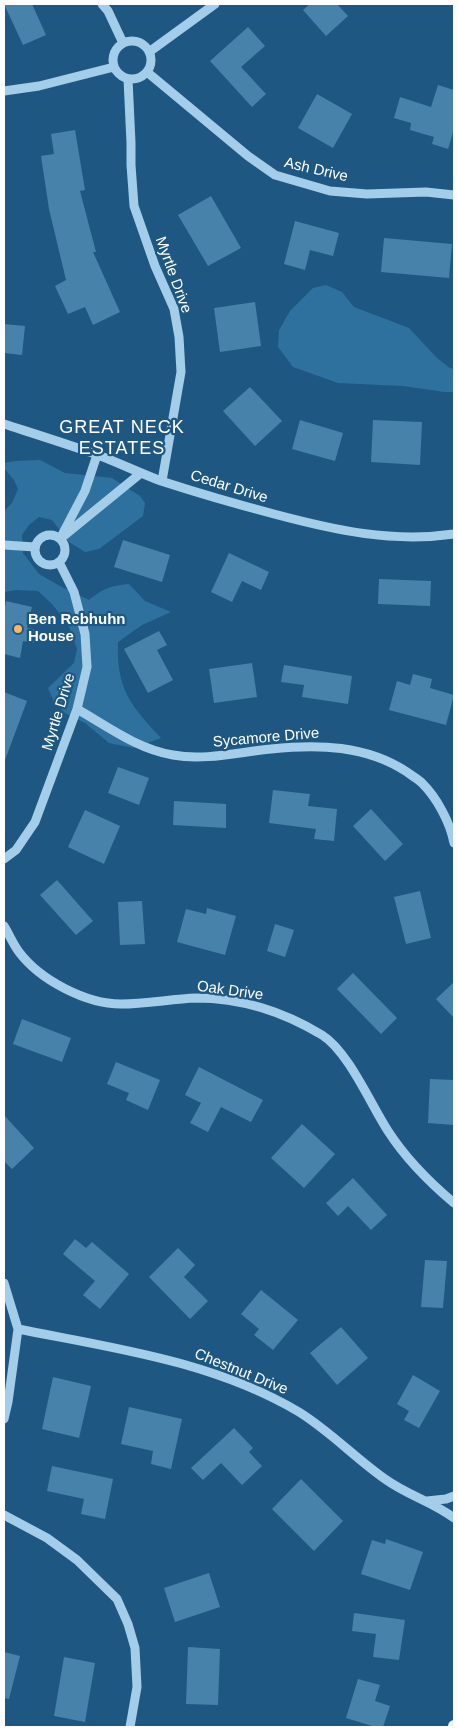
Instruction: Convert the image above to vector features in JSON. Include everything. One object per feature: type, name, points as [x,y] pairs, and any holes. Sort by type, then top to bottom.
[{"type":"street","points":[[102,4],[112,19],[123,43]]},
{"type":"street","points":[[149,52],[215,4]]},
{"type":"street","points":[[132,41],[144,44],[149,52],[151,61],[147,72],[141,77],[128,79],[117,72],[114,67],[113,54],[123,43],[132,41]]},
{"type":"street","points":[[4,91],[39,86],[114,67]]},
{"type":"street","name":"Ash Drive","points":[[147,72],[248,156],[275,175],[330,191],[367,194],[426,192],[454,196]]},
{"type":"street","name":"Myrtle Drive","points":[[128,79],[134,206],[155,266],[174,309],[179,337],[181,372],[162,481]]},
{"type":"street","name":"Cedar Drive","points":[[4,424],[97,455],[162,481],[248,507],[351,533],[393,536],[440,536],[454,534]]},
{"type":"street","name":"Myrtle Drive","points":[[4,859],[16,850],[35,822],[77,709],[87,667],[85,634],[74,592],[59,562],[64,552],[60,539],[85,491],[97,455]]},
{"type":"street","points":[[59,562],[48,565],[42,562],[38,558],[35,547],[37,542],[45,536],[55,536],[60,539],[141,473]]},
{"type":"street","points":[[4,545],[35,547]]},
{"type":"street","name":"Sycamore Drive","points":[[77,709],[141,746],[173,755],[203,757],[271,749],[330,746],[362,751],[397,766],[422,783],[439,806],[454,843]]},
{"type":"street","name":"Oak Drive","points":[[4,926],[20,953],[47,978],[72,992],[119,1004],[198,998],[259,1006],[288,1017],[324,1036],[346,1060],[388,1131],[409,1160],[431,1184],[454,1203]]},
{"type":"street","points":[[4,1283],[18,1329],[4,1419]]},
{"type":"street","name":"Chestnut Drive","points":[[18,1329],[172,1361],[203,1370],[255,1390],[278,1400],[315,1422],[386,1480],[427,1501],[454,1518]]},
{"type":"street","points":[[427,1501],[454,1496]]},
{"type":"street","points":[[4,1514],[47,1538],[78,1560],[117,1599],[128,1624],[135,1648],[137,1687],[130,1727]]},
{"type":"shaded area","points":[[326,285],[342,292],[354,307],[409,328],[437,358],[454,369],[454,392],[403,386],[338,383],[293,367],[278,347],[279,330],[290,311],[313,288]]},
{"type":"shaded area","points":[[40,460],[65,473],[112,478],[140,496],[145,503],[143,516],[99,549],[85,552],[69,542],[52,520],[39,517],[29,525],[22,535],[23,553],[39,574],[89,600],[108,588],[129,584],[145,601],[171,612],[142,625],[118,642],[118,658],[123,685],[141,716],[161,738],[134,748],[109,743],[85,723],[65,713],[54,702],[48,688],[74,663],[77,649],[68,624],[52,604],[38,591],[16,590],[4,592],[4,511],[12,503],[18,489],[14,480],[4,468],[4,463]]},
{"type":"building","points":[[4,4],[32,4],[46,35],[23,45]]},
{"type":"building","points":[[310,4],[337,4],[348,16],[326,36],[303,10]]},
{"type":"building","points":[[248,27],[265,46],[241,67],[266,94],[252,107],[210,61]]},
{"type":"building","points":[[438,85],[454,90],[454,129],[448,149],[432,144],[434,137],[410,130],[411,123],[394,118],[400,97],[431,107]]},
{"type":"building","points":[[317,94],[352,114],[333,148],[298,128]]},
{"type":"building","points":[[75,130],[85,190],[80,191],[96,252],[93,252],[120,312],[93,325],[85,307],[68,314],[55,286],[66,280],[49,209],[41,156],[54,154],[51,134]]},
{"type":"building","points":[[211,196],[241,248],[208,266],[178,215]]},
{"type":"building","points":[[295,221],[339,233],[333,256],[310,250],[305,270],[284,264]]},
{"type":"building","points":[[384,238],[452,244],[449,278],[381,272]]},
{"type":"building","points":[[255,302],[261,346],[220,352],[214,308]]},
{"type":"building","points":[[4,324],[25,326],[22,355],[4,353]]},
{"type":"building","points":[[250,387],[282,421],[255,446],[223,411]]},
{"type":"building","points":[[300,420],[343,433],[335,461],[292,449]]},
{"type":"building","points":[[373,420],[422,422],[420,465],[371,462]]},
{"type":"building","points":[[123,540],[170,555],[162,582],[114,567]]},
{"type":"building","points":[[229,553],[269,572],[261,590],[242,581],[232,602],[211,592]]},
{"type":"building","points":[[379,579],[431,581],[430,606],[378,604]]},
{"type":"building","name":"Ben Rebhuhn House","points":[[6,601],[32,607],[27,628],[38,630],[35,643],[23,641],[20,658],[4,654],[4,612]]},
{"type":"building","points":[[159,631],[167,645],[157,650],[173,680],[148,693],[124,649]]},
{"type":"building","points":[[252,663],[257,697],[214,703],[209,669]]},
{"type":"building","points":[[284,665],[352,676],[348,704],[302,697],[304,685],[281,682]]},
{"type":"building","points":[[413,674],[432,679],[430,688],[454,695],[446,725],[389,710],[397,681],[410,685]]},
{"type":"building","points":[[4,692],[27,701],[5,760],[4,760]]},
{"type":"building","points":[[118,767],[149,778],[139,805],[108,793]]},
{"type":"building","points":[[273,790],[310,794],[308,806],[337,809],[334,841],[314,839],[316,829],[269,823]]},
{"type":"building","points":[[174,801],[226,804],[226,828],[173,825]]},
{"type":"building","points":[[371,809],[403,844],[385,861],[353,826]]},
{"type":"building","points":[[85,810],[120,826],[104,864],[68,847]]},
{"type":"building","points":[[57,880],[93,921],[76,935],[40,895]]},
{"type":"building","points":[[420,891],[431,938],[406,944],[394,897]]},
{"type":"building","points":[[142,901],[145,944],[120,945],[118,902]]},
{"type":"building","points":[[207,908],[236,916],[225,955],[177,942],[186,909],[206,914]]},
{"type":"building","points":[[275,924],[294,930],[285,957],[267,951]]},
{"type":"building","points":[[353,973],[397,1018],[381,1034],[337,989]]},
{"type":"building","points":[[454,982],[454,1018],[436,999]]},
{"type":"building","points":[[22,1019],[71,1038],[62,1062],[13,1044]]},
{"type":"building","points":[[116,1062],[160,1080],[148,1110],[126,1100],[129,1093],[107,1084]]},
{"type":"building","points":[[199,1067],[263,1100],[251,1122],[221,1107],[208,1132],[190,1123],[201,1103],[185,1095]]},
{"type":"building","points":[[430,1079],[454,1080],[454,1125],[428,1123]]},
{"type":"building","points":[[4,1115],[34,1148],[12,1169],[4,1161]]},
{"type":"building","points":[[302,1124],[335,1154],[304,1188],[271,1158]]},
{"type":"building","points":[[353,1178],[387,1215],[371,1230],[348,1206],[338,1216],[326,1203]]},
{"type":"building","points":[[75,1239],[86,1248],[92,1242],[129,1274],[100,1309],[83,1295],[95,1281],[63,1254]]},
{"type":"building","points":[[178,1248],[195,1265],[184,1277],[208,1301],[190,1319],[149,1277]]},
{"type":"building","points":[[425,1260],[447,1261],[443,1308],[421,1307]]},
{"type":"building","points":[[261,1290],[298,1320],[273,1350],[254,1335],[259,1329],[241,1314]]},
{"type":"building","points":[[341,1327],[368,1358],[337,1385],[310,1353]]},
{"type":"building","points":[[413,1375],[440,1391],[419,1428],[404,1420],[409,1411],[397,1404]]},
{"type":"building","points":[[53,1377],[91,1386],[79,1438],[42,1429]]},
{"type":"building","points":[[129,1407],[182,1419],[171,1469],[151,1464],[153,1451],[121,1444]]},
{"type":"building","points":[[234,1428],[253,1448],[249,1452],[262,1466],[242,1485],[221,1463],[203,1480],[191,1468]]},
{"type":"building","points":[[52,1466],[113,1479],[105,1519],[81,1514],[84,1499],[47,1491]]},
{"type":"building","points":[[301,1479],[343,1521],[314,1551],[272,1509]]},
{"type":"building","points":[[386,1539],[423,1552],[410,1590],[361,1574],[372,1540],[385,1544]]},
{"type":"building","points":[[209,1573],[220,1607],[175,1622],[164,1588]]},
{"type":"building","points":[[354,1613],[405,1620],[399,1660],[373,1657],[376,1634],[352,1631]]},
{"type":"building","points":[[188,1647],[220,1649],[218,1705],[186,1704]]},
{"type":"building","points":[[4,1652],[20,1656],[9,1699],[4,1698]]},
{"type":"building","points":[[64,1657],[95,1663],[85,1722],[54,1716]]},
{"type":"building","points":[[358,1679],[380,1685],[375,1701],[390,1706],[383,1727],[375,1727],[346,1718]]},
{"type":"place","name":"Ben Rebhuhn House","points":[[18,629]]},
{"type":"district","name":"GREAT NECK ESTATES","points":[[122,438]]}]
